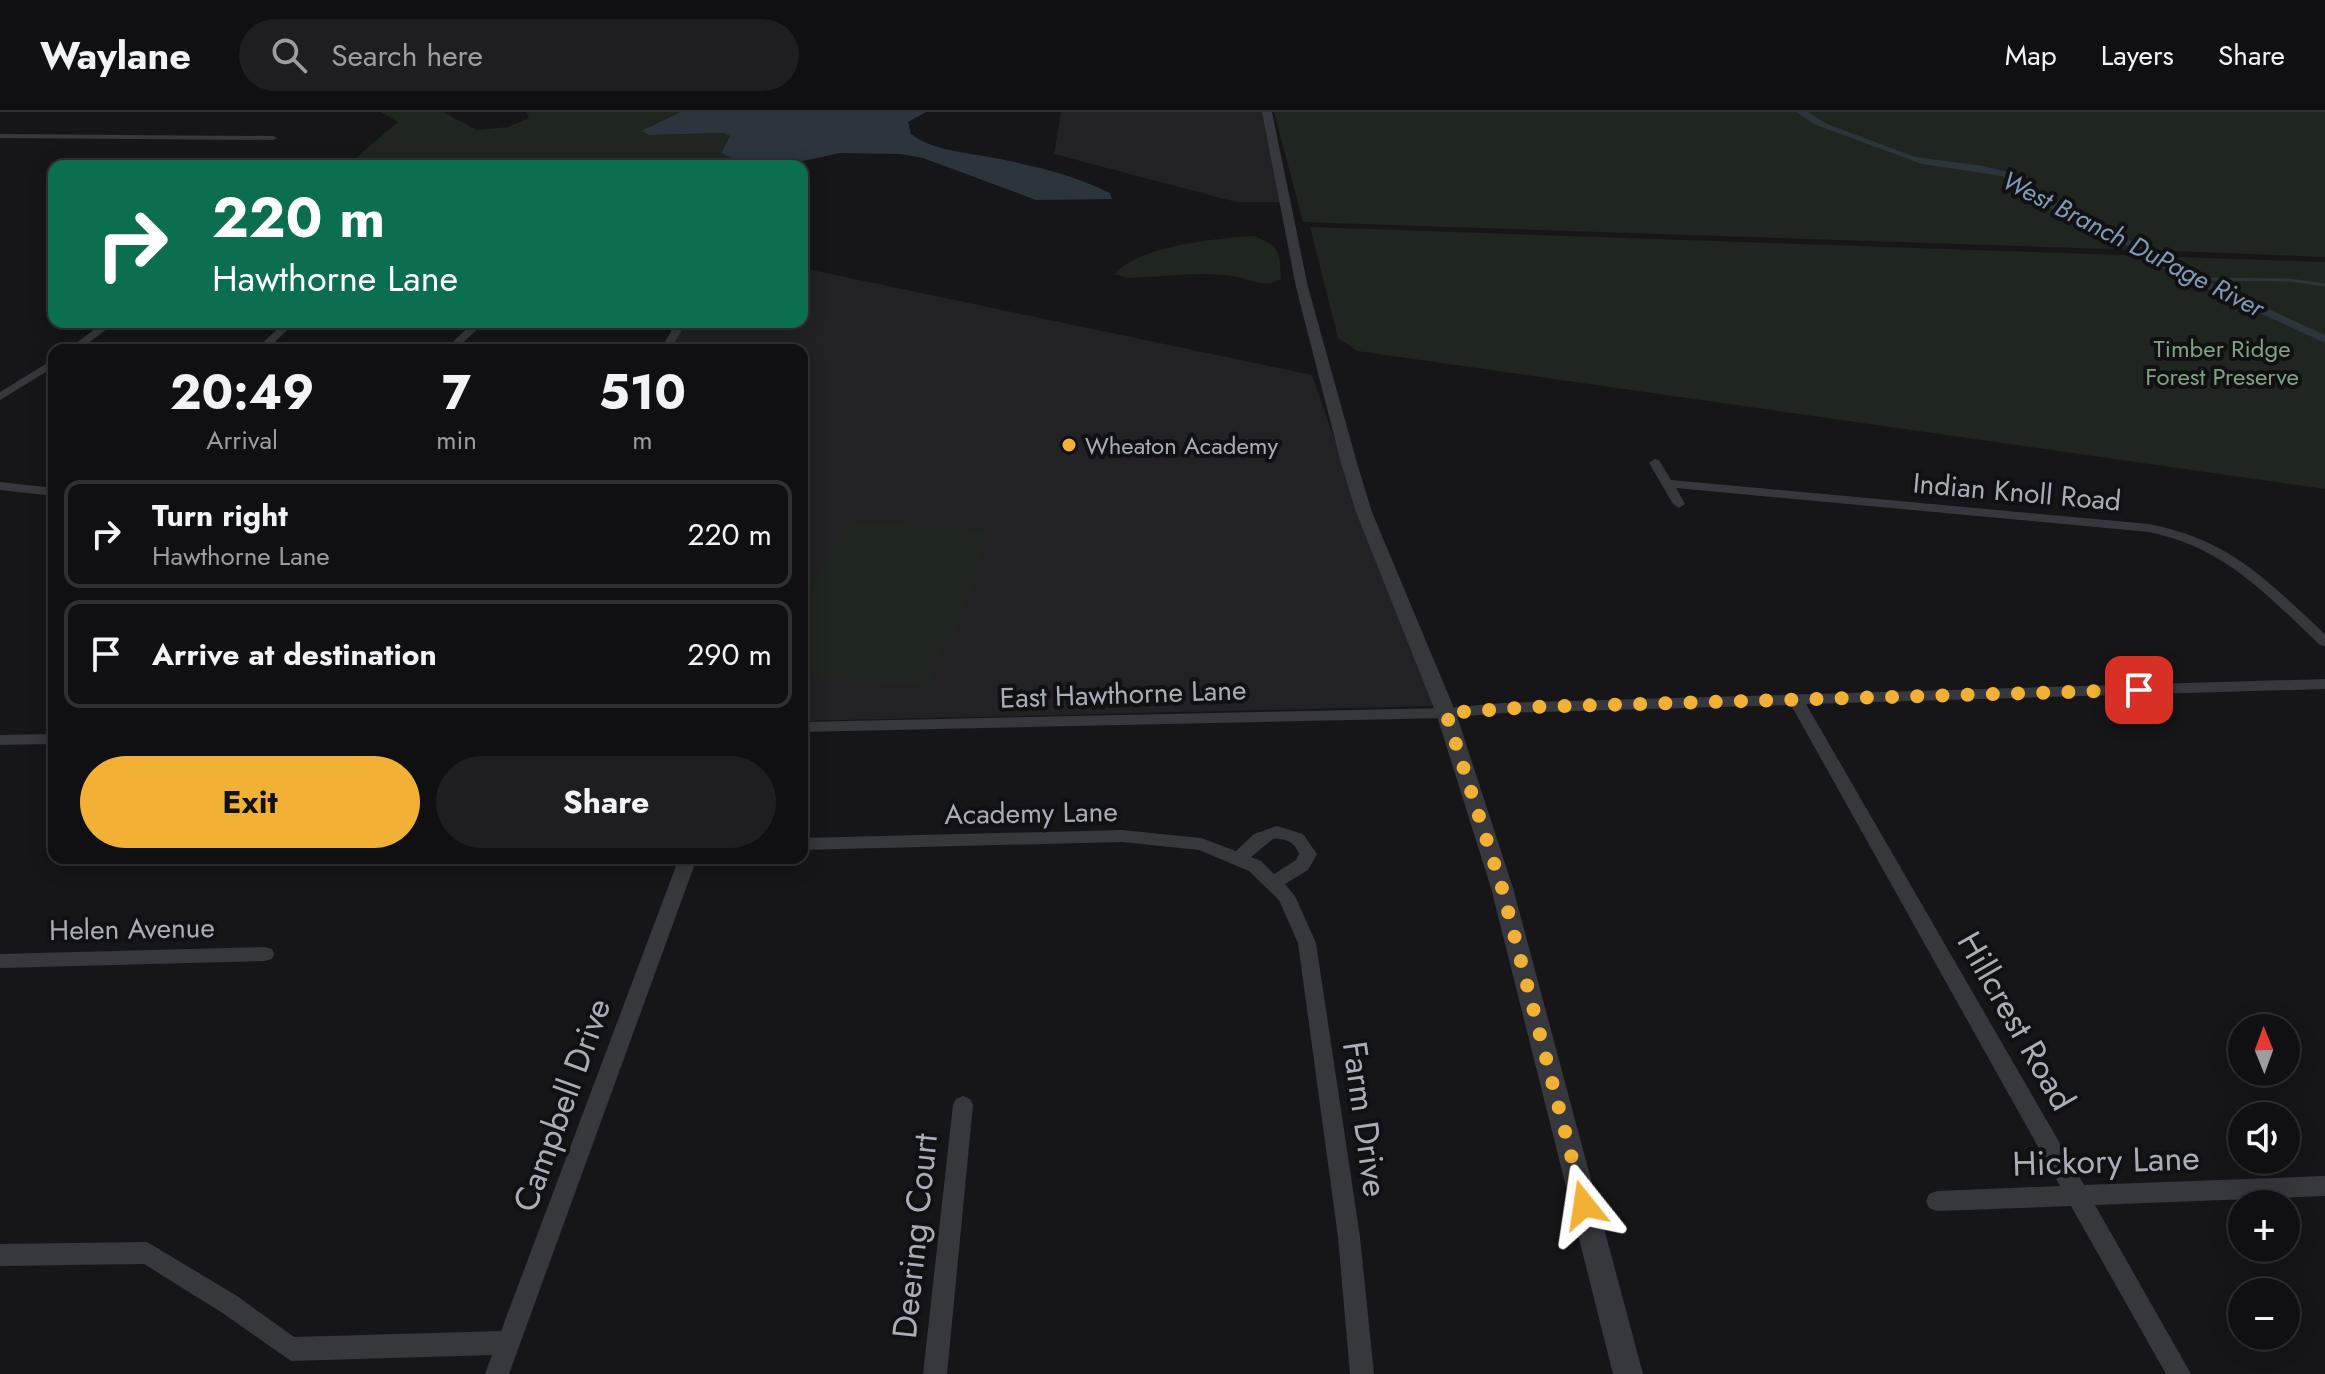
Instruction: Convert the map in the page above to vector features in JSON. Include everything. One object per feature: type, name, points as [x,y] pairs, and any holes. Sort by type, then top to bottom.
[{"type":"street","points":[[1267,112],[1302,287],[1349,463],[1364,512],[1446,713],[1502,888],[1628,1374]]},
{"type":"street","points":[[0,136],[273,138]]},
{"type":"street","points":[[80,344],[103,328]]},
{"type":"street","points":[[267,344],[284,328]]},
{"type":"street","points":[[456,344],[473,328]]},
{"type":"street","points":[[0,397],[48,366]]},
{"type":"street","points":[[1655,463],[1679,504]]},
{"type":"street","name":"Indian Knoll Road","points":[[1666,483],[2149,528],[2191,536],[2234,559],[2325,642]]},
{"type":"street","points":[[0,486],[48,491]]},
{"type":"street","name":"East Hawthorne Lane","points":[[808,727],[1446,713],[1518,708],[2325,684]]},
{"type":"street","name":"Hillcrest Road","points":[[1796,700],[2179,1374]]},
{"type":"street","points":[[0,740],[48,739]]},
{"type":"street","points":[[1248,863],[1253,845],[1270,833],[1289,834],[1303,843],[1308,854],[1302,865],[1273,883]]},
{"type":"street","name":"Academy Lane","points":[[808,844],[1122,836],[1201,844],[1248,863]]},
{"type":"street","name":"Farm Drive","points":[[1248,863],[1286,896],[1307,943],[1349,1237],[1362,1374]]},
{"type":"street","name":"Campbell Drive","points":[[497,1374],[686,864]]},
{"type":"street","name":"Helen Avenue","points":[[0,961],[265,954]]},
{"type":"street","name":"Deering Court","points":[[935,1374],[963,1105]]},
{"type":"street","name":"Hickory Lane","points":[[1937,1201],[2325,1186]]},
{"type":"street","points":[[0,1255],[147,1253],[229,1304],[291,1349],[507,1343]]},
{"type":"shaded area","points":[[1061,112],[1264,112],[1283,202],[1236,202],[1054,154]]},
{"type":"shaded area","name":"Wheaton Academy","points":[[808,269],[1312,375],[1361,515],[1435,706],[808,721],[808,344],[672,344],[678,328],[808,328]]},
{"type":"green space","points":[[381,112],[443,112],[477,130],[508,127],[529,118],[526,112],[681,112],[641,132],[649,135],[723,133],[730,136],[721,153],[734,160],[353,160],[398,122]]},
{"type":"green space","points":[[1274,112],[2325,112],[2325,257],[2148,250],[2125,238],[2109,237],[2137,250],[1303,222]]},
{"type":"green space","name":"Timber Ridge Forest Preserve","points":[[1310,227],[2325,262],[2325,489],[1357,351],[1338,338]]},
{"type":"green space","points":[[1254,236],[1274,247],[1280,262],[1281,279],[1262,283],[1220,275],[1127,278],[1115,274],[1126,264],[1159,250]]},
{"type":"green space","points":[[848,521],[991,531],[952,639],[947,639],[927,687],[808,677],[808,594]]},
{"type":"water","points":[[681,112],[926,112],[908,122],[911,134],[928,144],[1066,175],[1110,193],[1112,199],[1036,200],[923,158],[901,154],[840,153],[808,160],[734,160],[721,153],[730,136],[723,133],[649,135],[641,131]]},
{"type":"water","name":"West Branch DuPage River","points":[[1796,112],[1808,112],[1827,124],[1915,157],[2008,172],[2052,201],[2106,226],[2174,266],[2325,335],[2325,343],[2160,267],[2107,233],[2039,203],[2002,176],[1922,164],[1816,125]]},
{"type":"waterway","name":"West Branch DuPage River","points":[[2201,279],[2290,280],[2325,285]]},
{"type":"place","name":"Wheaton Academy","points":[[1069,445]]},
{"type":"route","points":[[1584,1205],[1502,888],[1446,713],[1531,707],[2139,690]]}]
